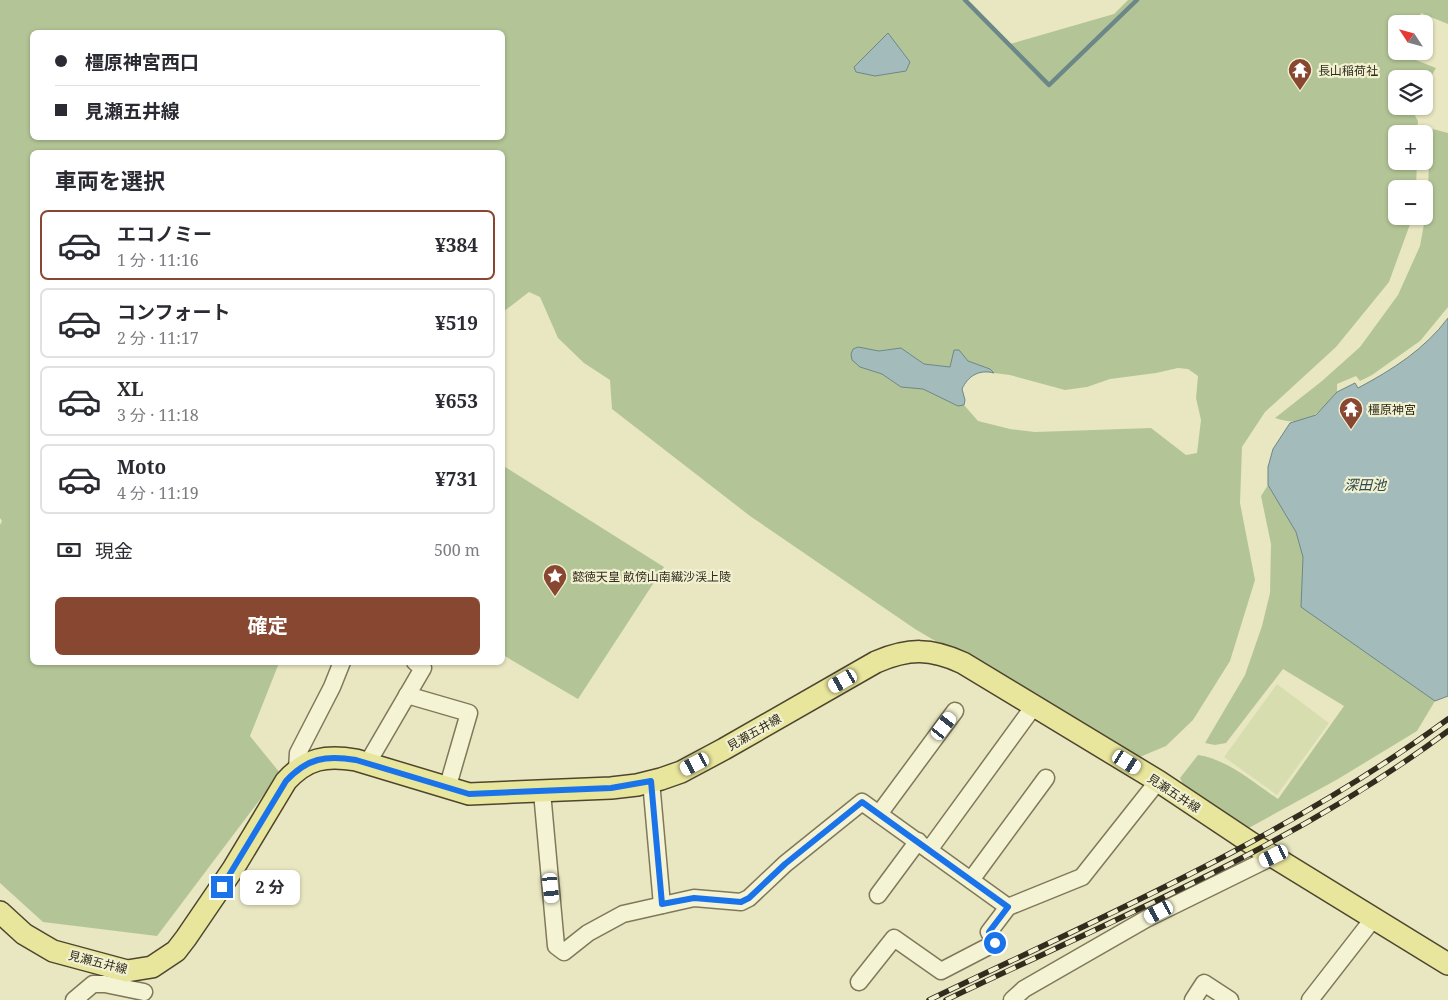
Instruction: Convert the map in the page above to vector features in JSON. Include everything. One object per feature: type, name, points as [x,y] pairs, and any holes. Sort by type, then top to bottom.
[{"type":"main road","name":"見瀬五井線","points":[[0,912],[24,934],[52,951],[127,971],[140,970],[163,961],[176,951],[233,869],[286,781],[297,769],[310,762],[337,757],[367,764],[447,789],[469,794],[486,795],[611,788],[651,781],[681,772],[724,750],[876,662],[892,655],[930,651],[946,655],[1034,706],[1158,781],[1373,919],[1448,964]]},
{"type":"street","points":[[297,769],[298,753],[332,687],[341,665]]},
{"type":"street","points":[[367,764],[423,668],[419,665]]},
{"type":"street","points":[[407,695],[469,713],[447,789]]},
{"type":"street","points":[[878,896],[924,846],[1034,706]]},
{"type":"street","points":[[879,814],[955,711]]},
{"type":"street","points":[[971,880],[1046,778]]},
{"type":"street","points":[[651,781],[662,904]]},
{"type":"street","points":[[859,982],[894,938],[941,971],[995,943],[989,932],[1008,907],[1082,878],[1158,781]]},
{"type":"street","points":[[542,792],[556,946],[564,952],[588,932],[622,914],[694,898],[741,902],[749,898],[785,864],[862,802],[1008,907]]},
{"type":"street","points":[[1012,1000],[1024,989],[1132,927],[1274,856]]},
{"type":"street","points":[[1310,1000],[1373,919]]},
{"type":"street","points":[[74,1000],[93,984],[105,984],[146,996],[140,970]]},
{"type":"street","points":[[1193,1000],[1204,983],[1230,1000]]},
{"type":"green space","points":[[0,0],[964,0],[1010,44],[1114,14],[1128,0],[1448,0],[1448,24],[1433,18],[1433,15],[1421,13],[1420,15],[1388,15],[1388,60],[1416,60],[1436,68],[1433,73],[1433,70],[1388,70],[1388,115],[1415,115],[1418,121],[1418,125],[1388,125],[1388,170],[1417,170],[1416,180],[1388,180],[1388,225],[1410,225],[1389,282],[1336,347],[1265,412],[1242,447],[1240,503],[1255,580],[1230,661],[1193,720],[1166,746],[1135,759],[915,629],[750,516],[612,409],[610,380],[584,363],[558,338],[540,297],[529,292],[505,310],[505,150],[30,150],[30,665],[278,665],[250,736],[280,773],[157,936],[43,922],[0,883],[0,525],[2,521],[0,518]],"holes":[[[888,33],[910,62],[906,71],[875,76]],[[858,347],[879,351],[901,348],[924,364],[950,367],[954,350],[968,361],[990,369],[994,373],[1010,375],[1065,390],[1087,387],[1110,379],[1178,368],[1188,369],[1198,376],[1196,398],[1201,420],[1197,453],[1186,455],[1151,428],[1035,432],[1010,429],[978,421],[964,405],[958,406],[923,389],[901,387],[882,374],[860,367],[851,354],[853,349]]]},
{"type":"green space","points":[[1433,129],[1448,133],[1448,307],[1420,341],[1372,375],[1360,381],[1356,376],[1337,384],[1337,392],[1317,413],[1303,420],[1285,421],[1275,418],[1322,381],[1360,347],[1398,295],[1420,246],[1424,225],[1433,225],[1433,180],[1428,180],[1429,170],[1433,170]]},
{"type":"green space","points":[[505,467],[664,567],[578,699],[505,656]]},
{"type":"green space","points":[[1268,485],[1296,532],[1303,557],[1302,607],[1435,701],[1417,731],[1338,779],[1247,829],[1185,788],[1180,778],[1198,755],[1209,757],[1230,766],[1278,799],[1344,706],[1283,669],[1226,743],[1215,745],[1205,743],[1245,675],[1262,626],[1270,593],[1271,544],[1261,496]]},
{"type":"green space","points":[[1277,684],[1329,723],[1277,795],[1224,757]]},
{"type":"water","points":[[888,33],[910,62],[906,71],[875,76],[856,72],[854,67]]},
{"type":"water","name":"深田池","points":[[1448,318],[1448,696],[1435,701],[1301,607],[1303,557],[1296,532],[1268,485],[1268,467],[1273,449],[1290,423],[1316,415],[1337,392],[1355,383],[1358,388],[1383,374],[1418,349]]},
{"type":"water","points":[[858,347],[879,351],[901,348],[924,364],[950,367],[954,350],[959,350],[968,361],[990,369],[994,373],[979,373],[967,380],[962,389],[965,400],[964,405],[958,406],[923,389],[901,387],[882,374],[860,367],[852,360],[851,354],[853,349]]},
{"type":"waterway","points":[[965,0],[1049,85],[1137,0]]},
{"type":"railway","points":[[929,1000],[1129,905],[1261,837],[1387,761],[1448,719]]},
{"type":"railway","points":[[946,1000],[1140,909],[1267,845],[1329,810],[1390,772],[1448,731]]},
{"type":"place","name":"長山稲荷社","points":[[1300,91]]},
{"type":"place","name":"橿原神宮","points":[[1351,430]]},
{"type":"place","name":"懿徳天皇 畝傍山南繊沙渓上陵","points":[[555,597]]},
{"type":"route","points":[[222,887],[286,781],[297,769],[310,762],[337,757],[356,760],[447,789],[469,794],[486,795],[611,788],[637,785],[651,781],[662,904],[694,898],[741,902],[749,898],[785,864],[862,802],[1008,907],[989,932],[995,943]]}]
